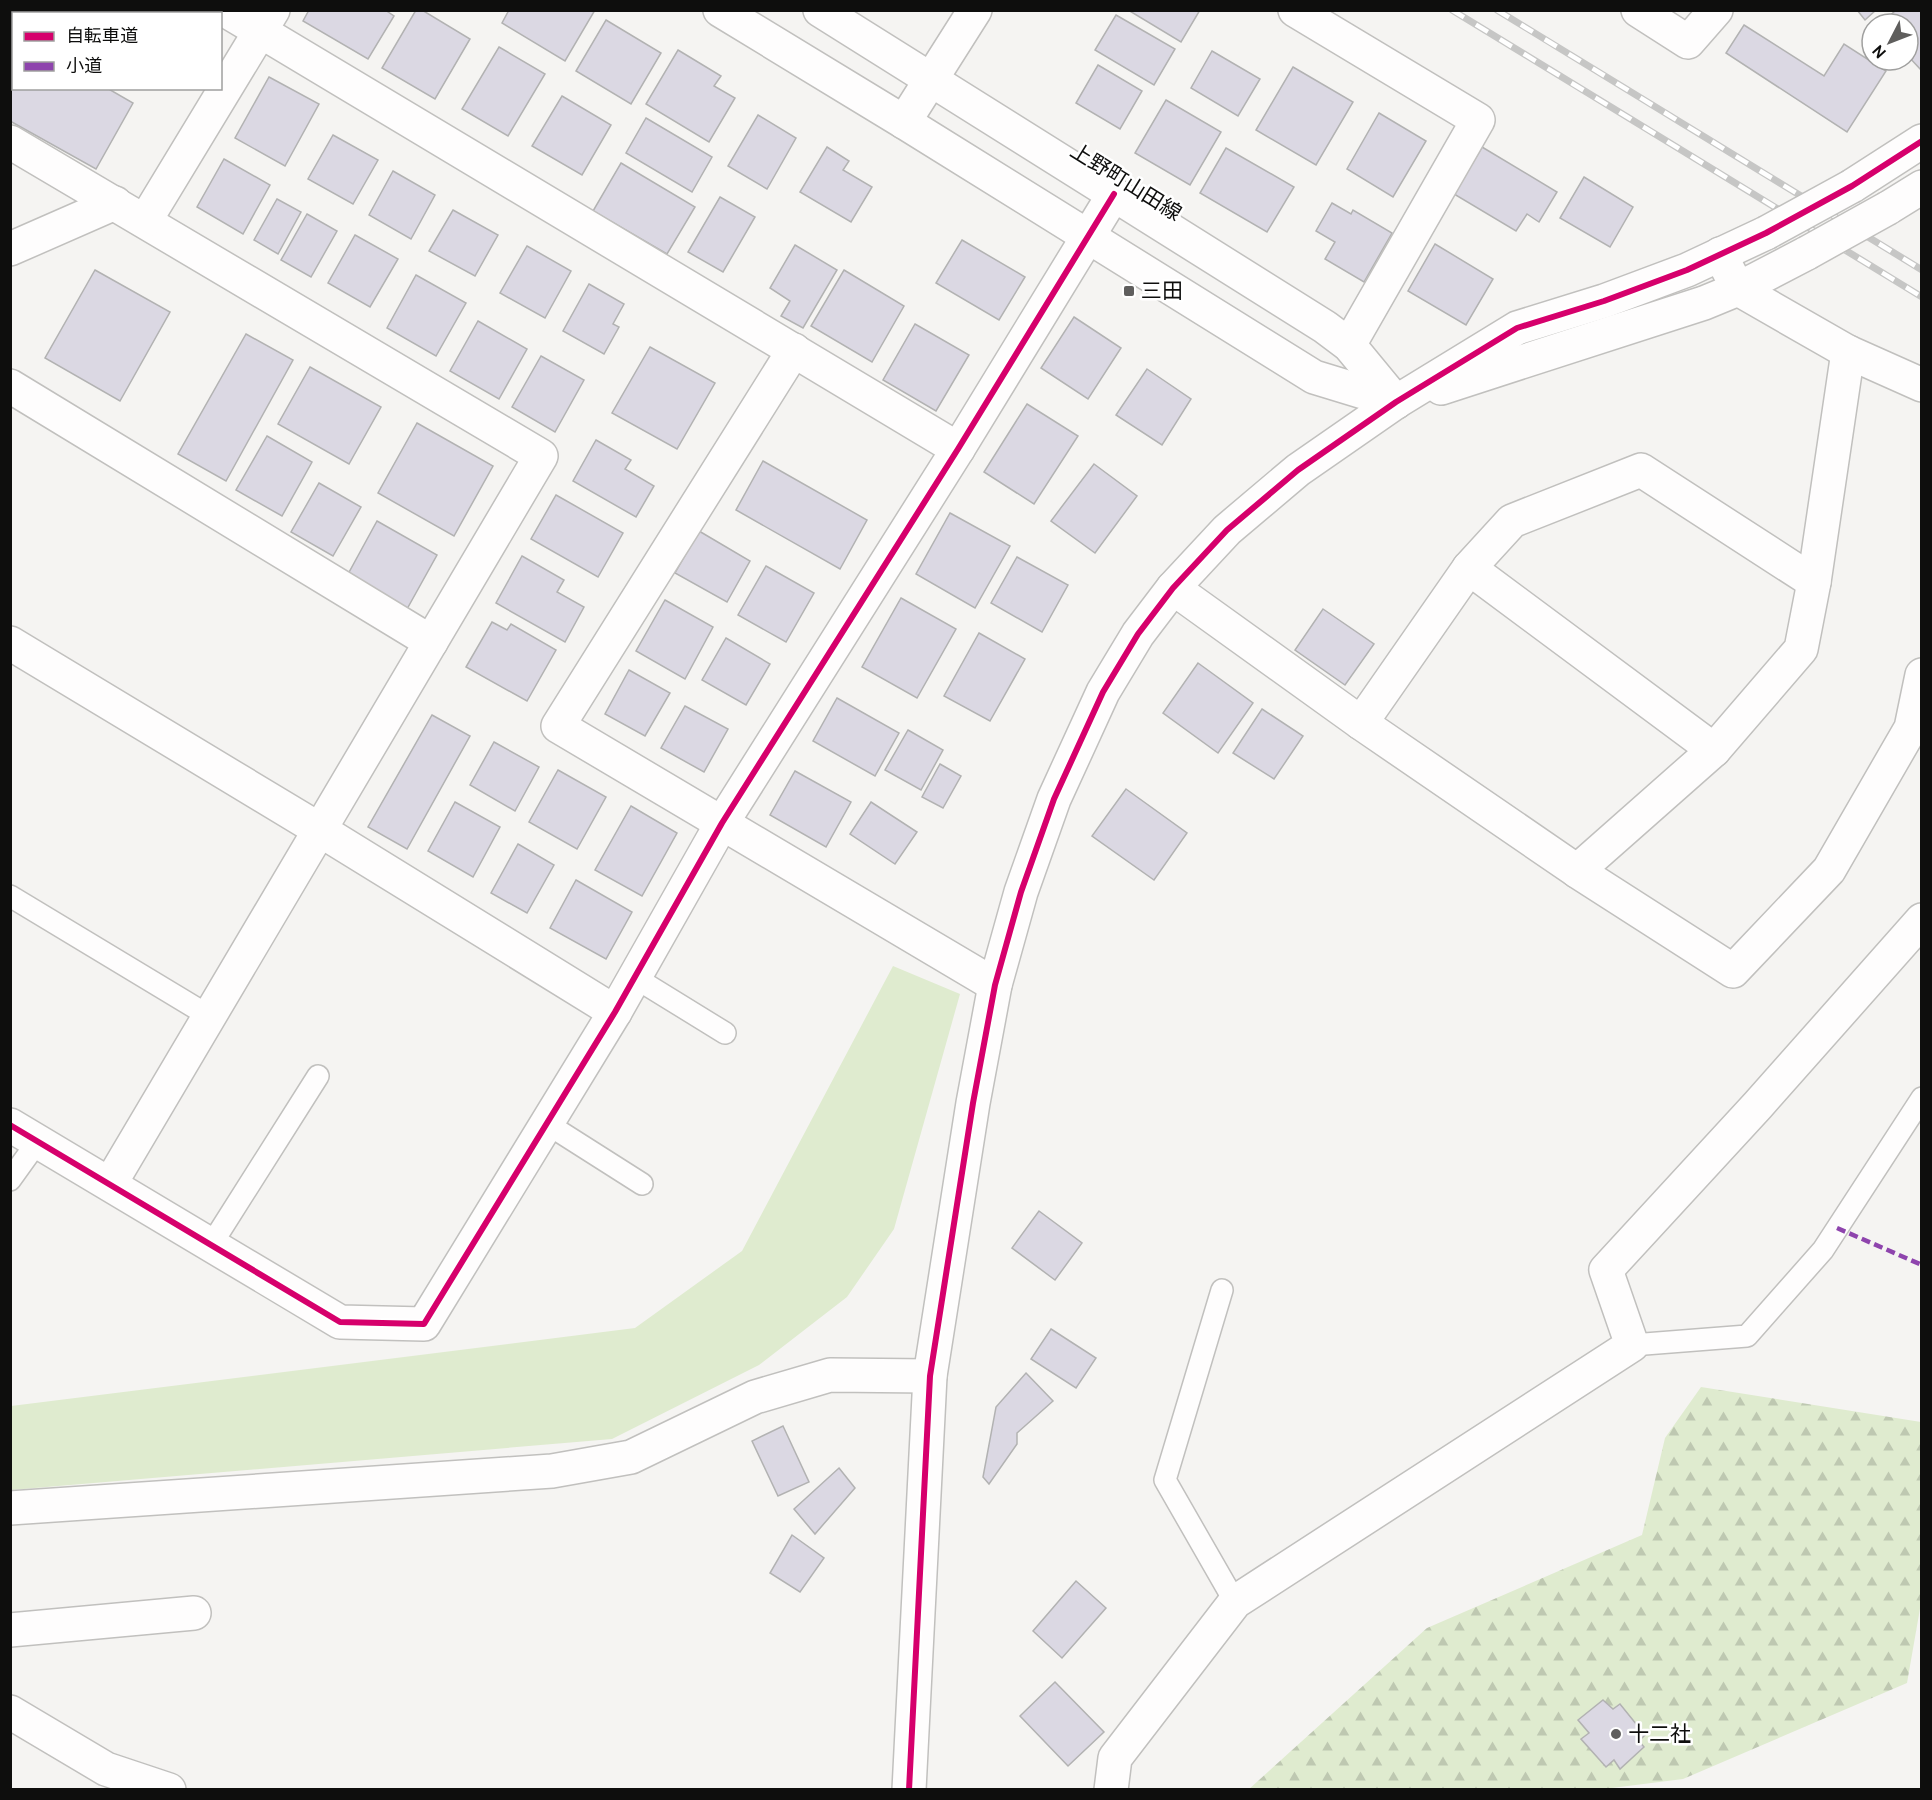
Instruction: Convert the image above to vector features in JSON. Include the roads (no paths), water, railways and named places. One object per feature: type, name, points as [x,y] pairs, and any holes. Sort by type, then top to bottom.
[{"type":"street","points":[[225,10],[266,21],[794,350],[958,449]]},
{"type":"street","points":[[720,10],[1314,377],[1396,402],[1704,303],[1738,289],[1807,254],[1922,187]]},
{"type":"street","name":"上野町山田線","points":[[819,10],[1325,327],[1349,345],[1396,402]]},
{"type":"street","points":[[904,122],[975,10]]},
{"type":"street","points":[[1295,10],[1478,120],[1349,345]]},
{"type":"street","points":[[1638,10],[1688,42],[1716,10]]},
{"type":"street","points":[[145,221],[266,21]]},
{"type":"street","points":[[909,1790],[930,1376],[973,1103],[995,985],[1021,892],[1054,799],[1103,692],[1137,634],[1173,588],[1227,530],[1298,470],[1396,402],[1516,328],[1604,301],[1687,270],[1766,233],[1852,186],[1922,141]]},
{"type":"street","points":[[10,142],[541,456],[110,1184]]},
{"type":"street","points":[[24,1133],[340,1322],[424,1324],[615,1012],[722,823],[958,449],[1114,194]]},
{"type":"street","points":[[10,249],[115,203]]},
{"type":"street","points":[[1720,254],[1738,289],[1848,352],[1922,385]]},
{"type":"street","points":[[794,350],[558,726],[995,985]]},
{"type":"street","points":[[1577,871],[1714,750],[1801,649],[1814,582],[1848,352]]},
{"type":"street","points":[[10,386],[431,642]]},
{"type":"street","points":[[1361,723],[1469,568],[1512,521],[1641,470],[1814,582]]},
{"type":"street","points":[[1469,568],[1714,750]]},
{"type":"street","points":[[1173,588],[1361,723],[1577,871],[1733,971],[1829,870],[1911,728],[1922,675]]},
{"type":"street","points":[[10,644],[320,830],[615,1012]]},
{"type":"street","points":[[1111,1790],[1115,1758],[1235,1602],[1632,1345],[1606,1269],[1758,1105],[1922,920]]},
{"type":"street","points":[[10,1508],[552,1471],[632,1457],[755,1397],[830,1375],[930,1376]]},
{"type":"street","points":[[10,1630],[194,1613]]},
{"type":"street","points":[[10,1712],[106,1769],[169,1790]]},
{"type":"lane","points":[[10,896],[209,1016]]},
{"type":"lane","points":[[634,977],[725,1033]]},
{"type":"lane","points":[[212,1245],[318,1076]]},
{"type":"lane","points":[[1632,1345],[1747,1336],[1822,1251],[1922,1098]]},
{"type":"lane","points":[[546,1123],[642,1184]]},
{"type":"lane","points":[[10,1180],[24,1133]]},
{"type":"lane","points":[[1222,1290],[1165,1480],[1235,1602]]},
{"type":"railway","points":[[1452,10],[1922,297]]},
{"type":"railway","points":[[1497,10],[1922,270]]},
{"type":"place","name":"三田","points":[[1129,291]]},
{"type":"place","name":"十二社","points":[[1616,1734]]}]
